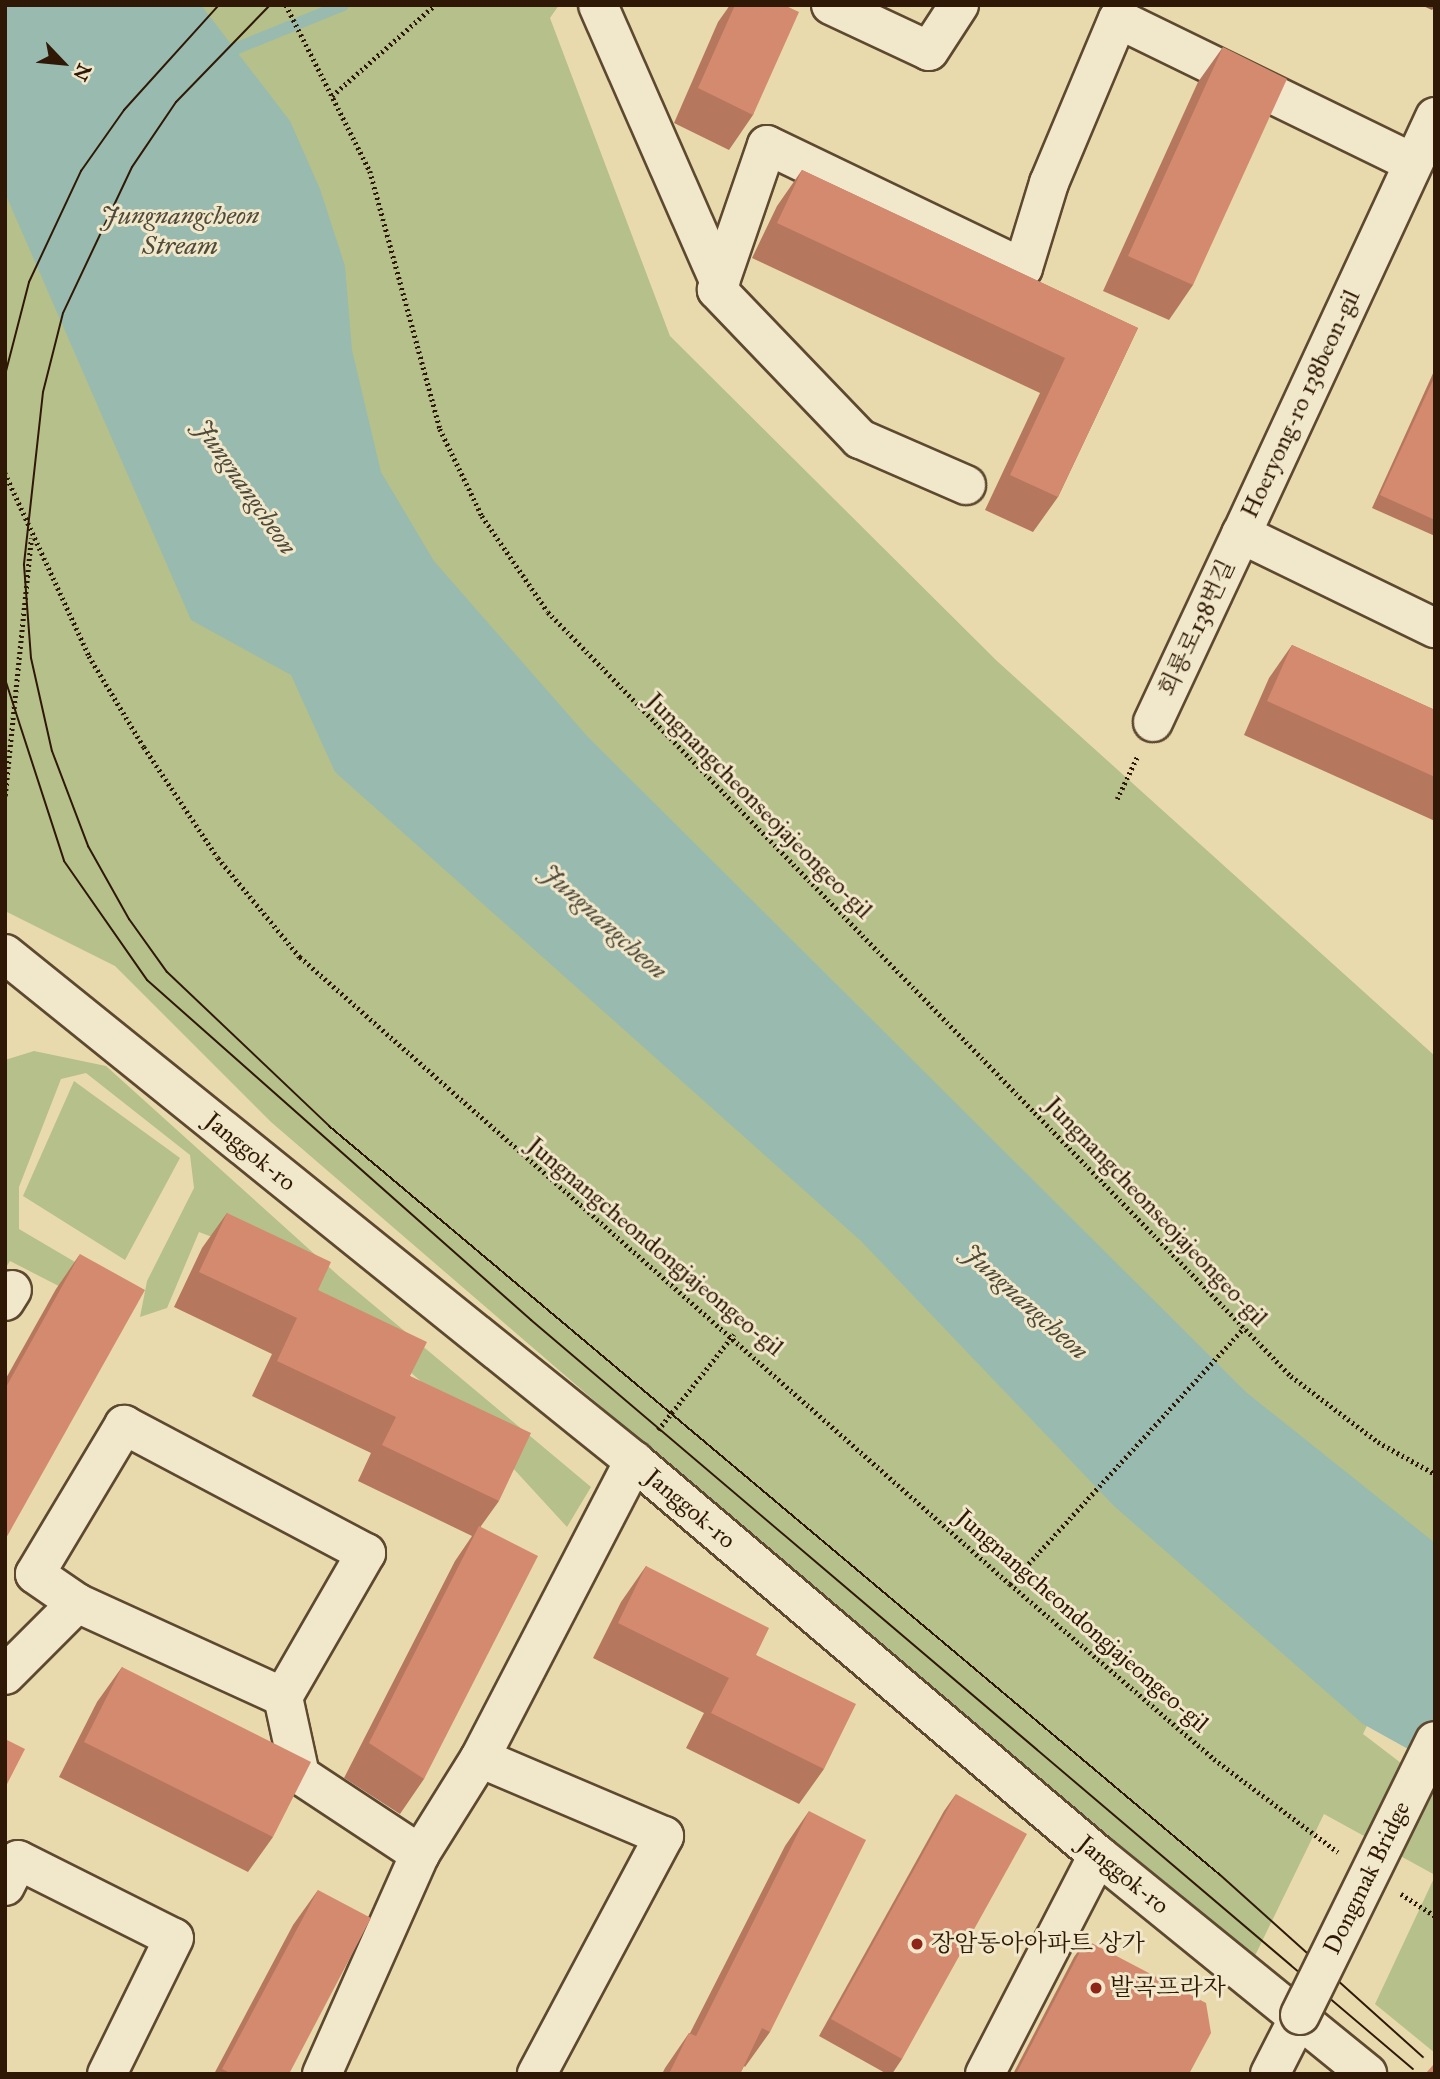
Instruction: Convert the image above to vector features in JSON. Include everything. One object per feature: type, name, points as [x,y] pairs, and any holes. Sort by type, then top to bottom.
[{"type":"street","points":[[598,5],[720,283]]},
{"type":"street","points":[[831,5],[929,51],[959,5]]},
{"type":"street","points":[[966,485],[860,439],[717,290],[766,145],[1023,268],[1049,183],[1118,19],[1413,163]]},
{"type":"street","name":"Hoeryong-ro 138beon-gil","points":[[1435,117],[1241,534],[1435,628]]},
{"type":"street","name":"회룡로138번길","points":[[1153,722],[1241,534]]},
{"type":"street","name":"Janggok-ro","points":[[5,954],[634,1461],[1098,1855],[1300,2015],[1367,2074]]},
{"type":"street","points":[[283,1697],[77,1602],[35,1574],[124,1425],[366,1553],[283,1697],[300,1775],[420,1854]]},
{"type":"street","points":[[322,2074],[420,1854],[480,1758],[634,1461]]},
{"type":"street","points":[[5,1675],[77,1602]]},
{"type":"street","name":"Dongmak Bridge","points":[[1270,2074],[1435,1741]]},
{"type":"street","points":[[480,1758],[664,1836],[537,2074]]},
{"type":"street","points":[[985,2074],[1098,1855]]},
{"type":"street","points":[[5,1886],[18,1860],[174,1938],[107,2074]]},
{"type":"path","name":"Jungnangcheonseojajeongeo-gil","points":[[286,5],[332,96],[385,215],[440,429],[463,481],[517,571],[611,681],[1244,1328],[1320,1400],[1435,1474]]},
{"type":"path","points":[[332,96],[435,5]]},
{"type":"path","name":"Jungnangcheondongjajeongeo-gil","points":[[5,472],[32,537],[89,656],[144,747],[218,858],[300,957],[475,1117],[734,1334],[1010,1584],[1214,1759],[1344,1856]]},
{"type":"path","points":[[5,796],[32,537]]},
{"type":"path","points":[[1116,799],[1153,722]]},
{"type":"path","points":[[1010,1584],[1083,1501],[1244,1328]]},
{"type":"path","points":[[634,1461],[734,1334]]},
{"type":"path","points":[[1389,1888],[1435,1916]]},
{"type":"green space","points":[[60,5],[559,5],[550,18],[670,336],[997,661],[1435,1056],[1435,1585],[1363,1734],[1435,1789],[1435,1875],[1324,1814],[1250,1966],[271,1122],[115,966],[5,911],[5,44]]},
{"type":"green space","points":[[34,1051],[106,1066],[340,1277],[591,1487],[567,1527],[488,1441],[390,1354],[246,1250],[199,1232],[167,1308],[140,1317],[147,1281],[194,1188],[190,1155],[86,1073],[61,1079],[19,1187],[19,1229],[131,1295],[119,1317],[10,1261],[5,1269],[5,1060]]},
{"type":"green space","points":[[74,1081],[180,1158],[125,1260],[23,1196]]},
{"type":"green space","points":[[1435,1876],[1435,2053],[1375,2004]]},
{"type":"water","name":"Jungnangcheon Stream","points":[[5,5],[201,5],[290,121],[320,189],[345,266],[352,350],[381,472],[434,561],[587,736],[1247,1393],[1435,1543],[1435,1764],[1363,1724],[1114,1506],[861,1241],[335,772],[291,675],[191,620],[5,193]]},
{"type":"building","points":[[735,5],[784,5],[799,12],[753,115],[698,88]]},
{"type":"building","points":[[1223,47],[1287,79],[1193,285],[1128,256]]},
{"type":"building","points":[[802,170],[1138,328],[1058,497],[1010,475],[1065,358],[777,223]]},
{"type":"building","points":[[1435,376],[1435,520],[1380,495]]},
{"type":"building","points":[[1292,645],[1435,710],[1435,777],[1267,701]]},
{"type":"building","points":[[227,1213],[331,1262],[318,1290],[427,1342],[410,1376],[531,1433],[499,1501],[382,1445],[396,1417],[277,1361],[297,1318],[199,1272]]},
{"type":"building","points":[[80,1254],[145,1290],[5,1540],[5,1389]]},
{"type":"building","points":[[479,1526],[538,1556],[424,1779],[369,1743]]},
{"type":"building","points":[[646,1566],[769,1628],[756,1655],[856,1704],[824,1769],[711,1713],[729,1678],[618,1623]]},
{"type":"building","points":[[122,1667],[311,1762],[273,1837],[84,1742]]},
{"type":"building","points":[[5,1739],[25,1749],[5,1788]]},
{"type":"building","name":"장암동아아파트 상가","points":[[956,1794],[1027,1834],[902,2059],[831,2019]]},
{"type":"building","points":[[809,1811],[866,1840],[770,2032],[762,2028],[740,2074],[669,2074],[689,2033],[696,2036]]},
{"type":"building","points":[[318,1890],[371,1918],[289,2074],[232,2074],[222,2069]]},
{"type":"building","name":"발곡프라자","points":[[1086,1940],[1206,2003],[1211,2033],[1189,2074],[1016,2074]]},
{"type":"building","points":[[1435,2063],[1435,2074],[1425,2074]]},
{"type":"waterway","points":[[220,55],[343,5]]},
{"type":"tram line","points":[[5,375],[29,282],[81,171],[124,110],[219,5]]},
{"type":"tram line","points":[[270,5],[176,102],[132,167],[63,313],[43,392],[24,565],[31,658],[52,751],[88,846],[129,919],[167,972],[329,1126],[1219,1874],[1423,2057]]},
{"type":"tram line","points":[[5,679],[64,861],[147,980],[531,1320],[1413,2069]]},
{"type":"place","name":"장암동아아파트 상가","points":[[917,1944]]},
{"type":"place","name":"발곡프라자","points":[[1096,1988]]},
{"type":"water label","name":"Jungnangcheon","points":[[245,487]]},
{"type":"water label","name":"Jungnangcheon","points":[[604,922]]},
{"type":"water label","name":"Jungnangcheon","points":[[1025,1302]]}]
